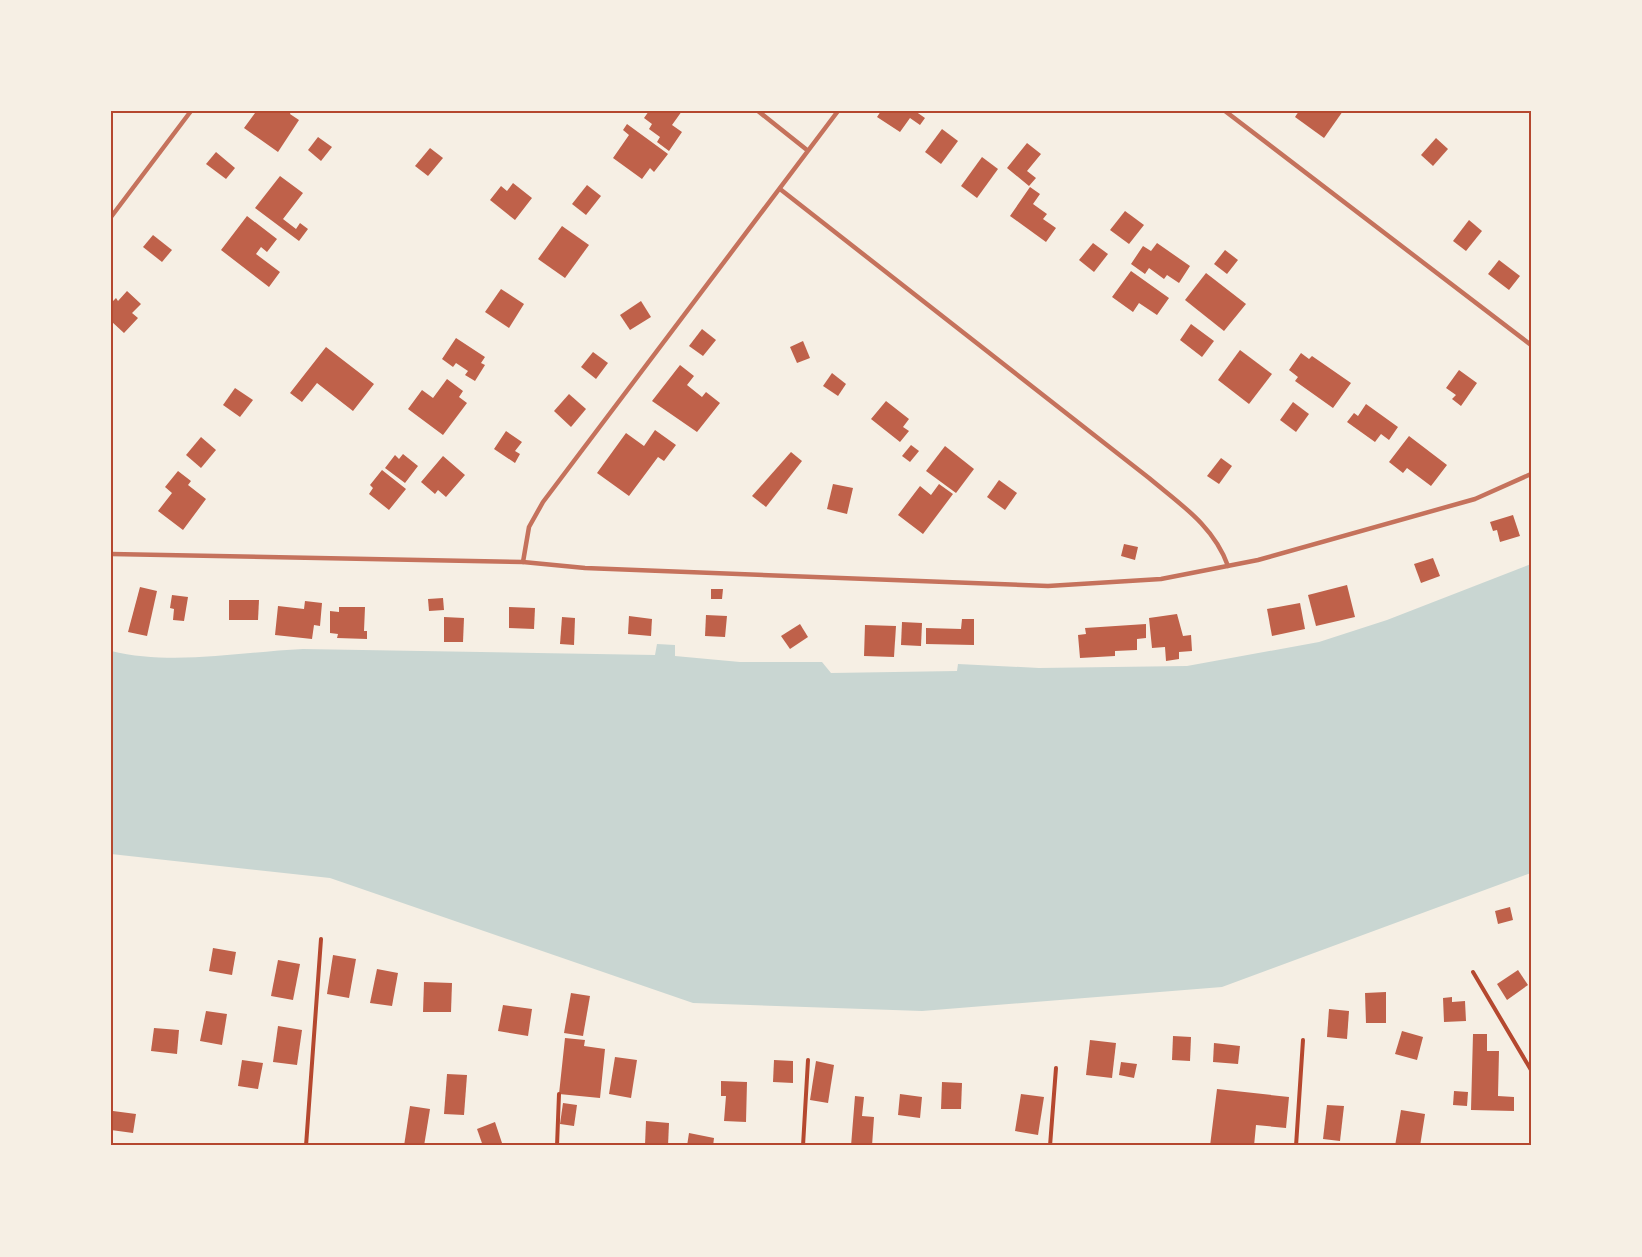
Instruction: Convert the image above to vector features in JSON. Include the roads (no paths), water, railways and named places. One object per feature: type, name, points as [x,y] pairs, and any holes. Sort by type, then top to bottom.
[{"type":"lane","points":[[111,217],[191,111]]},
{"type":"lane","points":[[758,111],[807,150]]},
{"type":"lane","points":[[523,562],[529,527],[543,502],[837,111]]},
{"type":"lane","points":[[1225,111],[1531,345]]},
{"type":"lane","points":[[780,189],[1149,478],[1203,524],[1221,547],[1228,566]]},
{"type":"lane","points":[[111,554],[262,559],[523,562],[585,568],[1048,586],[1161,579],[1228,566],[1446,508],[1475,499],[1531,474]]}]
